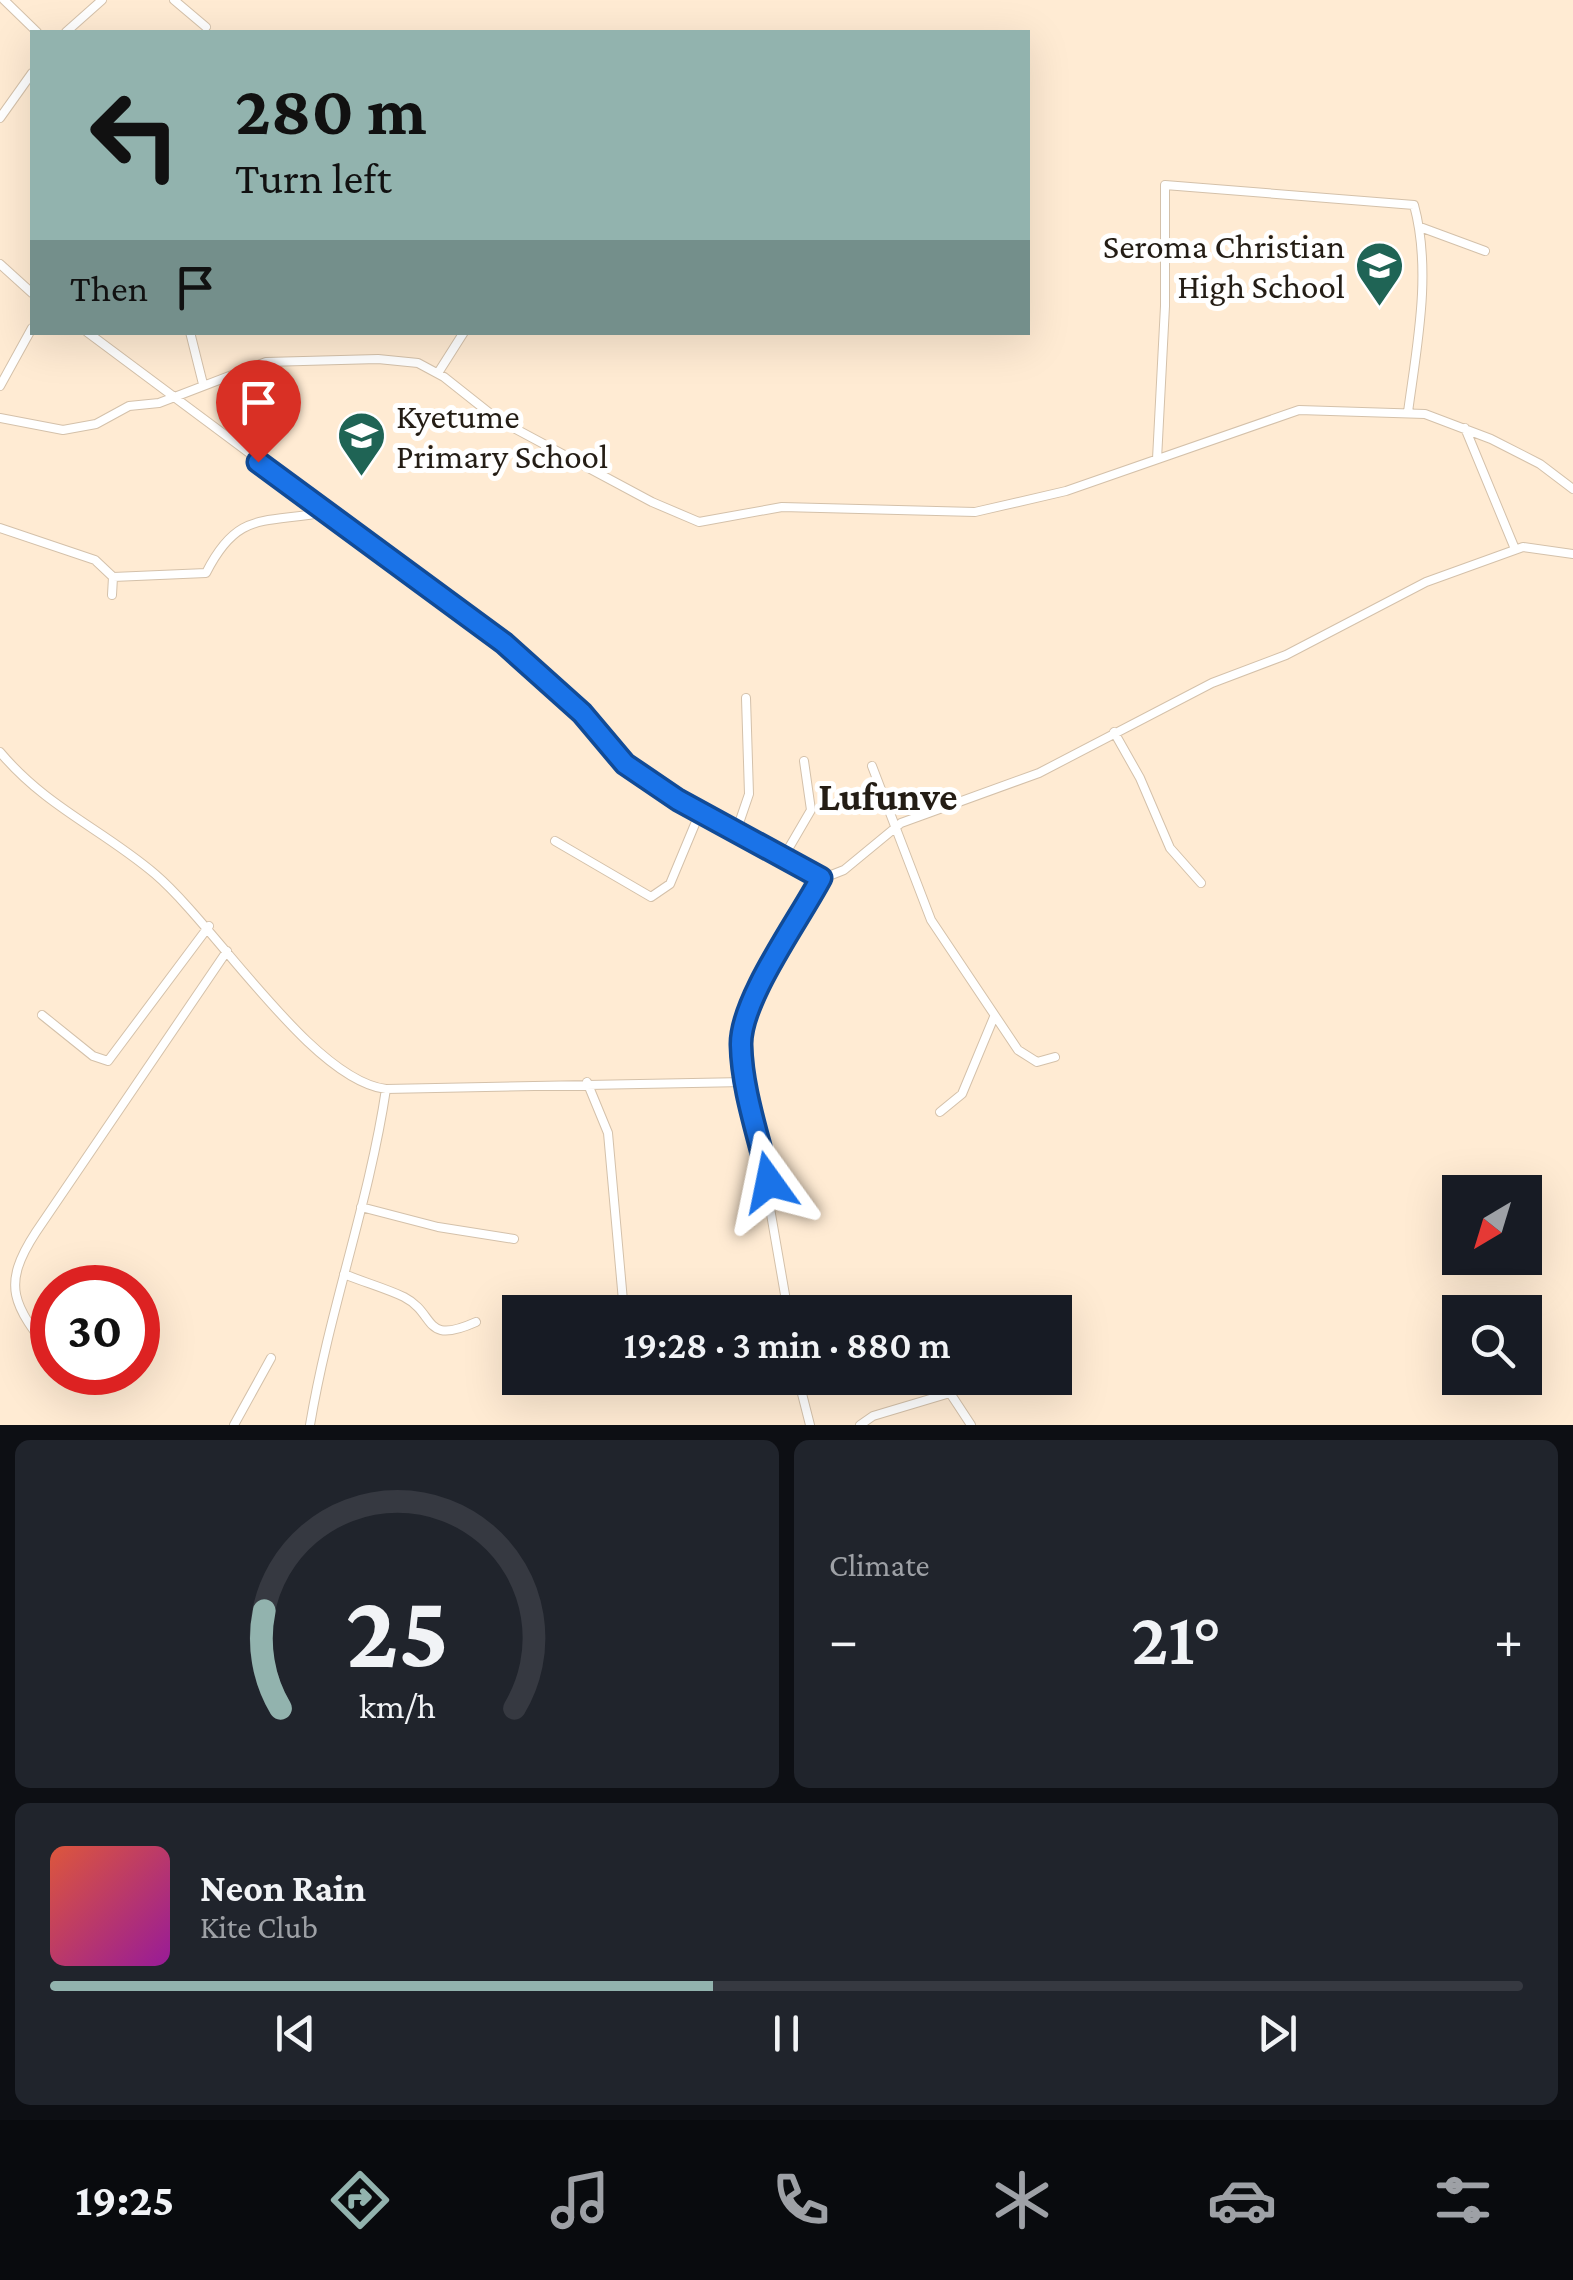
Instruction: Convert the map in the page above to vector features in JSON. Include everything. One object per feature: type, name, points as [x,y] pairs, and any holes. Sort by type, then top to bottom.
[{"type":"street","points":[[4,0],[35,30]]},
{"type":"street","points":[[68,30],[102,0]]},
{"type":"street","points":[[174,0],[206,27]]},
{"type":"street","points":[[0,118],[30,76]]},
{"type":"street","points":[[1157,460],[1165,306],[1165,184],[1414,205],[1420,227],[1422,300],[1408,412]]},
{"type":"street","points":[[1420,227],[1485,251]]},
{"type":"street","points":[[0,264],[30,291]]},
{"type":"street","points":[[0,386],[30,332]]},
{"type":"street","points":[[91,335],[504,643],[582,713],[625,764],[700,812],[821,878]]},
{"type":"street","points":[[191,335],[202,384]]},
{"type":"street","points":[[438,374],[462,335]]},
{"type":"street","points":[[0,418],[62,430],[96,424],[129,406],[176,397],[266,362],[378,359],[418,363],[497,419],[698,522],[782,507],[975,512],[1066,491],[1299,410],[1408,412],[1466,428],[1540,464],[1573,489]]},
{"type":"street","points":[[1466,428],[1516,550]]},
{"type":"street","points":[[0,528],[95,560],[113,578],[206,573],[226,538],[257,520],[326,512]]},
{"type":"street","points":[[786,1295],[769,1182],[745,1082],[740,1041],[752,1004],[821,878],[844,870],[894,829],[1039,773],[1212,683],[1286,655],[1426,582],[1516,550],[1573,554]]},
{"type":"street","points":[[112,595],[113,578]]},
{"type":"street","points":[[736,832],[749,794],[746,698]]},
{"type":"street","points":[[1114,732],[1140,778],[1170,848],[1201,883]]},
{"type":"street","points":[[0,752],[27,785],[122,848],[209,926],[227,952],[326,1059],[362,1084],[386,1089],[587,1082],[745,1082]]},
{"type":"street","points":[[783,858],[811,810],[804,761]]},
{"type":"street","points":[[872,766],[931,920],[994,1017],[1028,1059],[1036,1062],[1055,1057]]},
{"type":"street","points":[[555,841],[651,897],[670,884],[700,812]]},
{"type":"street","points":[[42,1015],[92,1056],[108,1061],[209,926]]},
{"type":"street","points":[[30,1327],[14,1306],[7,1273],[11,1260],[36,1232],[227,952]]},
{"type":"street","points":[[940,1112],[962,1094],[994,1017]]},
{"type":"street","points":[[587,1082],[608,1132],[622,1295]]},
{"type":"street","points":[[310,1425],[324,1344],[361,1207],[386,1089]]},
{"type":"street","points":[[361,1207],[438,1227],[514,1239]]},
{"type":"street","points":[[344,1274],[403,1297],[437,1330],[450,1331],[476,1322]]},
{"type":"street","points":[[234,1425],[270,1358]]},
{"type":"street","points":[[860,1425],[874,1416],[950,1393],[971,1425]]},
{"type":"street","points":[[802,1395],[810,1425]]},
{"type":"place","name":"Seroma Christian High School","points":[[1380,308]]},
{"type":"place","name":"Kyetume Primary School","points":[[361,478]]},
{"type":"district","name":"Lufunve","points":[[888,796]]},
{"type":"route","points":[[258,462],[504,643],[582,713],[625,764],[678,800],[790,865],[821,878],[752,1004],[740,1041],[745,1082],[769,1182]]}]
